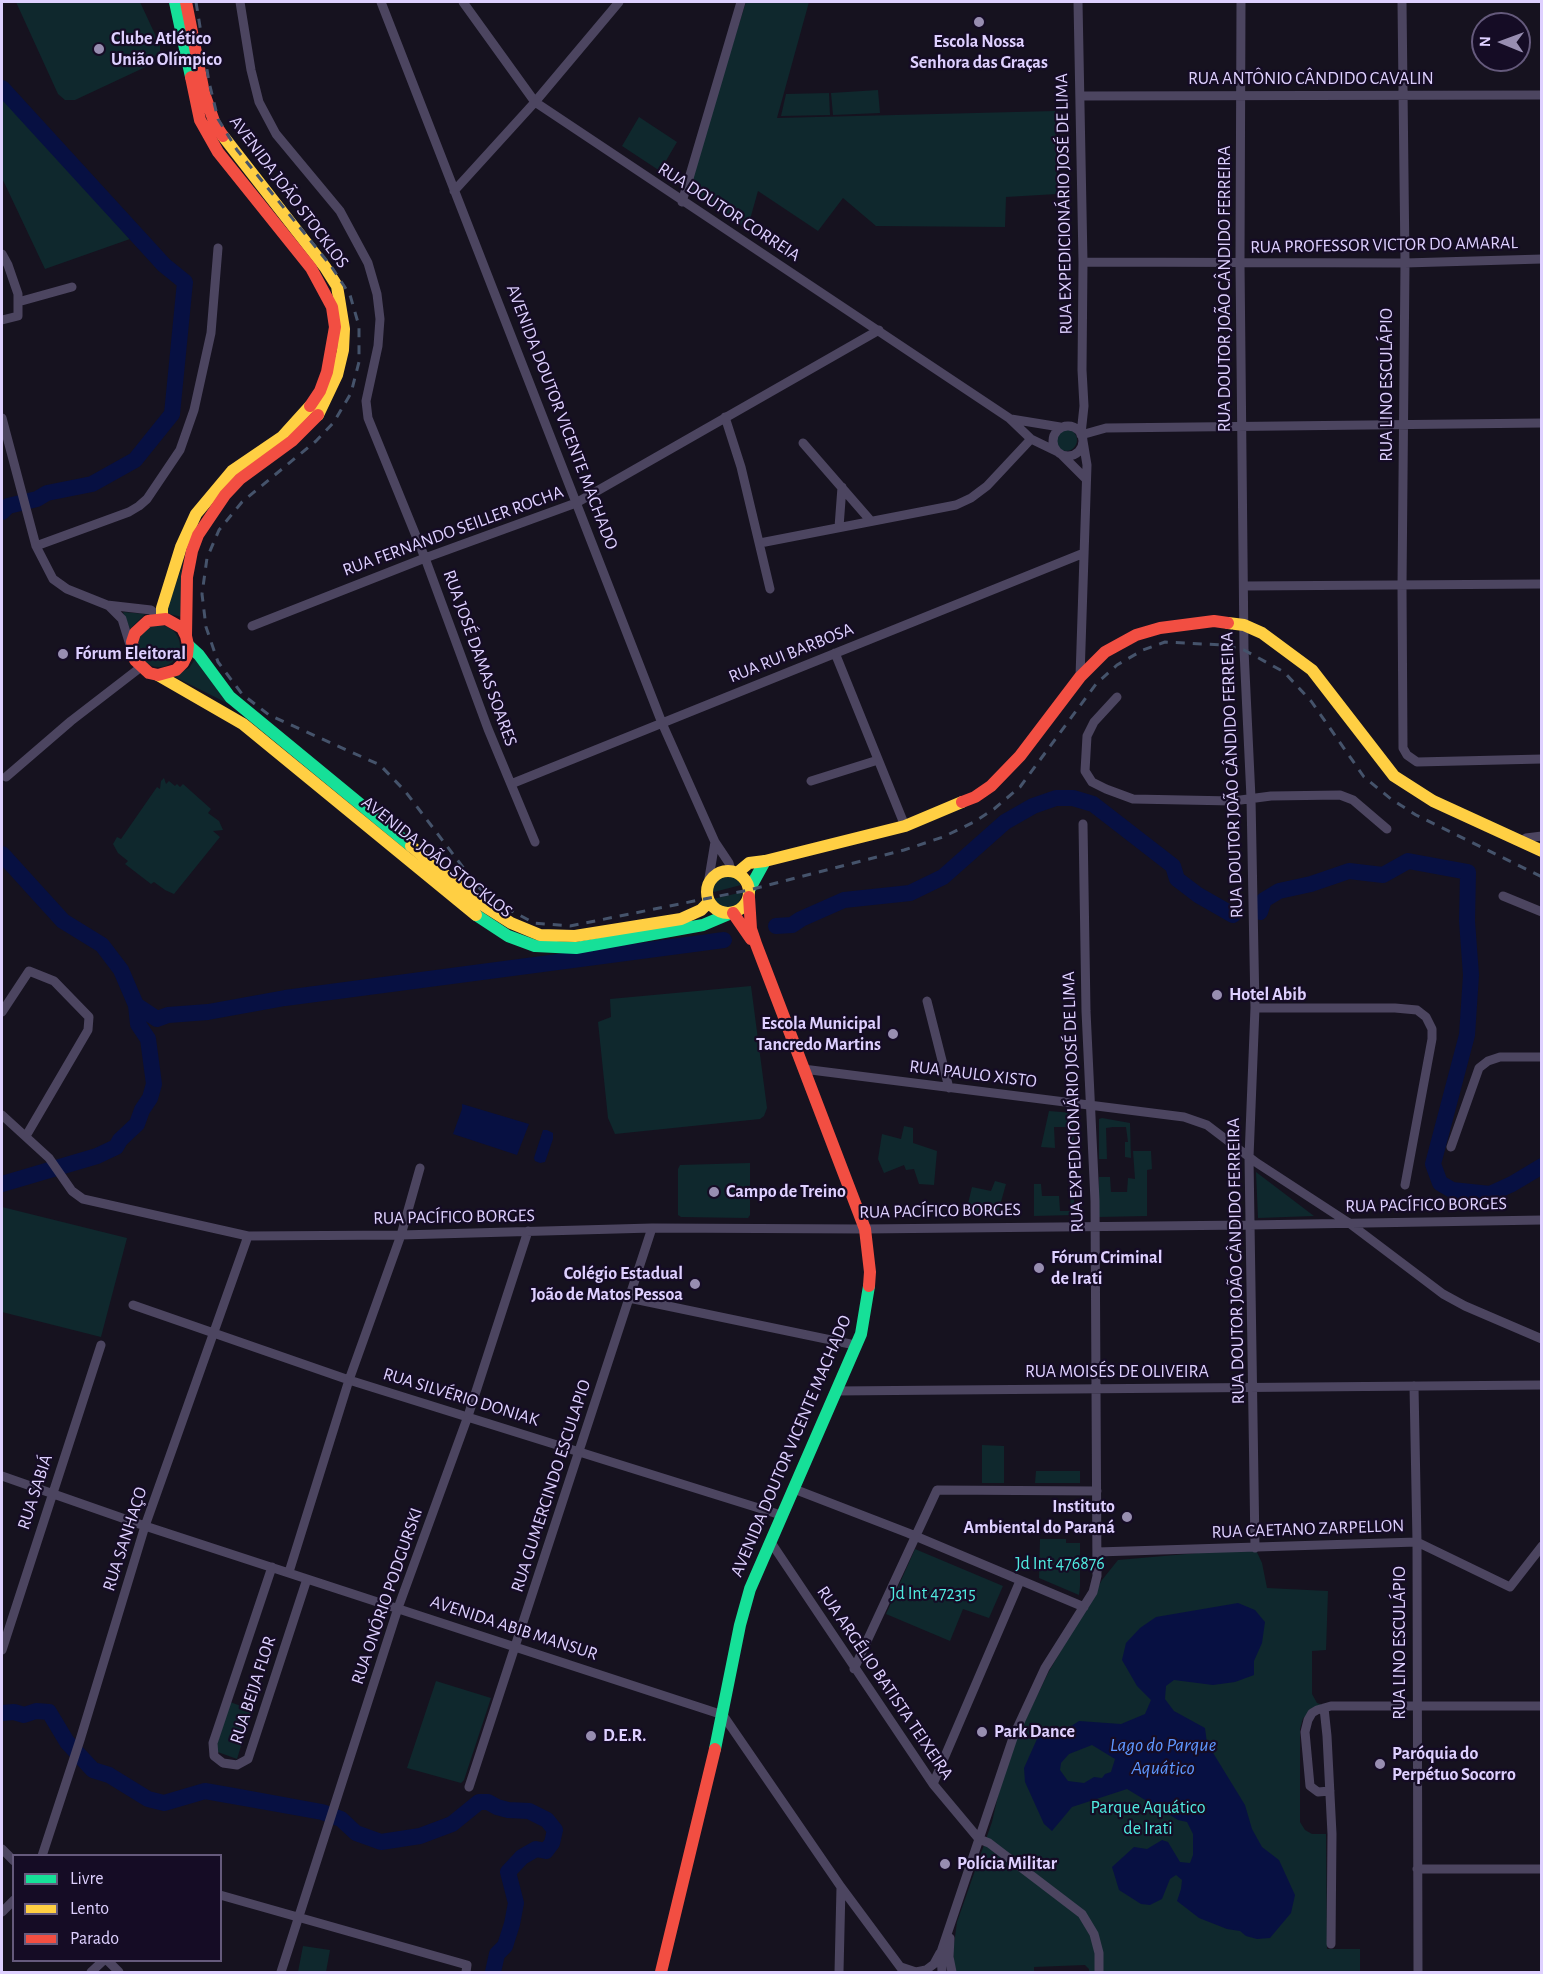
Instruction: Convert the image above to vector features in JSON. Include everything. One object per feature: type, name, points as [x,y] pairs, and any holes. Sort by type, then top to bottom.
[{"type":"main road","name":"AVENIDA JOÃO STOCKLOS","points":[[175,2],[200,120],[218,152],[311,268],[332,307],[335,327],[327,372],[320,391],[307,410],[282,437],[232,471],[196,513],[181,547],[162,608],[161,619],[175,622],[230,698],[478,902],[512,923],[540,935],[575,936],[681,919],[701,910],[709,902]]},
{"type":"main road","name":"AVENIDA JOÃO STOCKLOS","points":[[158,675],[176,670],[187,655],[186,577],[192,551],[206,520],[240,479],[292,441],[319,414],[337,375],[343,350],[344,329],[337,286],[326,267],[235,153],[215,124],[204,93],[186,2]]},
{"type":"main road","points":[[141,667],[133,654],[132,642],[141,626],[148,621],[161,619]]},
{"type":"main road","points":[[765,861],[742,909],[731,913],[716,910],[709,902],[706,891],[708,884],[717,874],[734,872],[748,863],[765,861],[905,826],[968,801],[991,786],[1020,756],[1080,677],[1105,652],[1136,635],[1160,628],[1205,622],[1244,625],[1262,633],[1312,669],[1394,776],[1433,801],[1542,851]]},
{"type":"main road","name":"AVENIDA JOÃO STOCKLOS","points":[[141,667],[243,724],[468,909],[508,936],[535,946],[576,948],[704,925],[731,913]]},
{"type":"main road","points":[[734,872],[747,883],[749,893]]},
{"type":"main road","name":"AVENIDA DOUTOR VICENTE MACHADO","points":[[661,1972],[723,1714],[740,1625],[750,1589],[861,1334],[868,1298],[870,1272],[865,1229],[756,945],[751,929],[749,893]]},
{"type":"main road","name":"AVENIDA DOUTOR VICENTE MACHADO","points":[[731,913],[756,945]]},
{"type":"street","name":"RUA JOSÉ DAMAS SOARES","points":[[240,2],[251,70],[259,102],[276,134],[340,211],[368,263],[377,294],[380,319],[378,346],[366,401],[368,418],[425,558],[488,729],[535,842]]},
{"type":"street","name":"AVENIDA DOUTOR VICENTE MACHADO","points":[[381,2],[662,723],[715,843],[734,872]]},
{"type":"street","name":"RUA DOUTOR CORREIA","points":[[463,2],[535,102],[1009,418],[1031,439],[1060,453]]},
{"type":"street","points":[[454,191],[535,102],[619,2]]},
{"type":"street","points":[[682,202],[741,2]]},
{"type":"street","name":"RUA EXPEDICIONÁRIO JOSÉ DE LIMA","points":[[1078,2],[1083,262],[1084,406],[1082,437],[1086,465],[1080,677]]},
{"type":"street","name":"RUA DOUTOR JOÃO CÂNDIDO FERREIRA","points":[[1241,2],[1240,263],[1244,650],[1251,798],[1255,1008],[1249,1157],[1255,1548]]},
{"type":"street","name":"RUA LINO ESCULÁPIO","points":[[1402,2],[1405,263],[1403,748],[1407,755],[1417,762],[1542,759]]},
{"type":"street","name":"RUA ANTÔNIO CÂNDIDO CAVALIN","points":[[1081,96],[1542,95]]},
{"type":"street","points":[[36,546],[129,512],[139,506],[147,499],[180,450],[194,410],[211,333],[218,248]]},
{"type":"street","points":[[2,254],[18,294],[18,316],[2,320]]},
{"type":"street","name":"RUA PROFESSOR VICTOR DO AMARAL","points":[[1083,262],[1405,263],[1542,259]]},
{"type":"street","points":[[18,302],[72,287]]},
{"type":"street","name":"RUA FERNANDO SEILLER ROCHA","points":[[252,626],[425,558],[576,503],[879,330]]},
{"type":"street","points":[[1084,406],[1065,427],[1056,430],[1053,444],[1086,479]]},
{"type":"street","points":[[725,417],[741,467],[771,589]]},
{"type":"street","points":[[2,418],[25,512],[36,546],[53,579],[67,589],[107,604],[151,610],[161,619]]},
{"type":"street","name":"RUA DOUTOR CORREIA","points":[[1009,418],[1065,427]]},
{"type":"street","points":[[1082,437],[1106,428],[1542,423]]},
{"type":"street","points":[[1065,427],[1082,437]]},
{"type":"street","points":[[1060,453],[1072,455],[1076,453],[1080,449],[1082,437]]},
{"type":"street","points":[[760,543],[956,505],[971,498],[987,486],[1031,439]]},
{"type":"street","points":[[803,442],[870,520]]},
{"type":"street","points":[[839,527],[842,487]]},
{"type":"street","name":"RUA RUI BARBOSA","points":[[511,784],[1084,553]]},
{"type":"street","points":[[1244,586],[1542,585]]},
{"type":"street","points":[[107,604],[122,619],[133,654]]},
{"type":"street","points":[[835,653],[905,826]]},
{"type":"street","points":[[6,777],[71,721],[141,667]]},
{"type":"street","points":[[1117,697],[1094,723],[1087,736],[1085,771],[1092,782],[1133,799],[1233,801],[1251,798],[1340,795],[1353,800],[1387,829]]},
{"type":"street","points":[[811,780],[878,760]]},
{"type":"street","name":"RUA EXPEDICIONÁRIO JOSÉ DE LIMA","points":[[942,1972],[941,1952],[1014,1735],[1045,1668],[1093,1592],[1096,1576],[1095,1226],[1086,1011],[1083,824]]},
{"type":"street","points":[[1520,842],[1526,838],[1542,836]]},
{"type":"street","points":[[708,884],[715,843]]},
{"type":"street","points":[[1503,896],[1542,912]]},
{"type":"street","points":[[2,1012],[29,971],[54,981],[89,1017],[88,1030],[26,1136],[2,1114]]},
{"type":"street","points":[[927,1001],[949,1088]]},
{"type":"street","points":[[1255,1008],[1395,1008],[1417,1010],[1426,1017],[1432,1029],[1432,1039],[1405,1185]]},
{"type":"street","points":[[1451,1147],[1479,1068],[1488,1061],[1500,1057],[1542,1057]]},
{"type":"street","name":"RUA PAULO XISTO","points":[[803,1069],[1184,1117],[1207,1125],[1249,1157],[1349,1222],[1443,1294],[1465,1306],[1542,1339]]},
{"type":"street","name":"RUA PACÍFICO BORGES","points":[[26,1136],[50,1158],[72,1191],[83,1199],[248,1236],[401,1235],[652,1228],[865,1229],[1542,1220]]},
{"type":"street","points":[[289,1572],[349,1380],[401,1235],[420,1168]]},
{"type":"street","name":"RUA GUMERCINDO ESCULAPIO","points":[[469,1787],[652,1228]]},
{"type":"street","name":"RUA ONÓRIO PODGURSKI","points":[[281,1972],[398,1608],[468,1416],[528,1231]]},
{"type":"street","name":"RUA SANHAÇO","points":[[43,1854],[145,1526],[248,1236]]},
{"type":"street","points":[[629,1298],[855,1345]]},
{"type":"street","name":"RUA SILVÉRIO DONIAK","points":[[133,1305],[349,1380],[781,1515]]},
{"type":"street","name":"RUA SABIÁ","points":[[2,1650],[100,1345]]},
{"type":"street","name":"RUA MOISÉS DE OLIVEIRA","points":[[836,1391],[1542,1385]]},
{"type":"street","name":"RUA LINO ESCULÁPIO","points":[[1414,1386],[1417,1542],[1418,1972]]},
{"type":"street","name":"AVENIDA ABIB MANSUR","points":[[2,1476],[145,1526],[723,1714]]},
{"type":"street","points":[[794,1489],[917,1537],[1084,1607]]},
{"type":"street","points":[[854,1669],[937,1490],[1096,1491]]},
{"type":"street","name":"RUA ARGÉLIO BATISTA TEIXEIRA","points":[[770,1541],[933,1784],[979,1839],[989,1843],[1083,1914],[1094,1934],[1099,1953],[1099,1972]]},
{"type":"street","name":"RUA CAETANO ZARPELLON","points":[[1097,1552],[1417,1542],[1510,1587],[1542,1546]]},
{"type":"street","name":"RUA BEIJA FLOR","points":[[272,1567],[213,1743],[214,1756],[224,1763],[237,1765],[248,1759],[307,1579]]},
{"type":"street","points":[[933,1784],[1020,1581]]},
{"type":"street","points":[[1330,1791],[1318,1792],[1310,1786],[1305,1732],[1312,1713],[1324,1708],[1542,1706]]},
{"type":"street","points":[[1324,1708],[1332,1834],[1331,1944]]},
{"type":"street","points":[[723,1714],[841,1887],[904,1971],[926,1970],[934,1964],[941,1952]]},
{"type":"street","points":[[1417,1869],[1542,1869]]},
{"type":"street","points":[[839,1972],[841,1887]]},
{"type":"street","points":[[222,1896],[467,1969]]},
{"type":"street","name":"RUA EXPEDICIONÁRIO JOSÉ DE LIMA","points":[[951,1923],[949,1957],[952,1972]]},
{"type":"street","points":[[92,1972],[104,1962]]},
{"type":"green space","name":"Clube Atlético União Olímpico","points":[[16,2],[140,2],[160,45],[160,52],[154,63],[75,100],[65,100],[58,94]]},
{"type":"green space","points":[[746,2],[809,2],[777,118],[1055,111],[1057,194],[1006,197],[1005,227],[876,226],[843,198],[818,231],[758,191],[747,230],[687,189]]},
{"type":"green space","points":[[878,90],[880,113],[833,115],[831,93]]},
{"type":"green space","points":[[829,93],[830,115],[781,116],[786,94]]},
{"type":"green space","points":[[2,97],[130,239],[45,269],[2,178]]},
{"type":"green space","points":[[639,117],[677,142],[660,171],[622,146]]},
{"type":"green space","points":[[1066,429],[1076,436],[1077,440],[1070,450],[1066,451],[1056,444],[1055,440],[1062,430]]},
{"type":"green space","points":[[183,564],[182,617],[165,613]]},
{"type":"green space","points":[[123,612],[145,614],[130,629]]},
{"type":"green space","points":[[159,625],[167,626],[174,631],[179,638],[179,654],[174,661],[167,666],[159,667],[151,666],[144,661],[139,654],[138,646],[139,638],[144,631],[151,626]]},
{"type":"green space","points":[[197,656],[229,704],[173,676],[189,668]]},
{"type":"green space","points":[[164,778],[166,784],[169,781],[180,787],[183,784],[211,809],[208,813],[219,821],[223,830],[213,831],[220,837],[174,894],[154,882],[151,884],[125,864],[128,861],[118,853],[113,844],[117,837],[121,839],[157,787],[160,789]]},
{"type":"green space","points":[[730,875],[736,878],[741,885],[710,893],[716,878]]},
{"type":"green space","points":[[743,892],[738,904],[729,908],[718,906],[713,899]]},
{"type":"green space","points":[[751,986],[767,1108],[764,1116],[760,1119],[615,1134],[608,1118],[598,1022],[611,1017],[610,999]]},
{"type":"green space","points":[[1049,1111],[1073,1113],[1074,1148],[1067,1148],[1069,1144],[1067,1127],[1054,1127],[1055,1148],[1041,1147]]},
{"type":"green space","points":[[1099,1119],[1130,1123],[1131,1158],[1125,1157],[1125,1142],[1128,1142],[1126,1127],[1113,1127],[1106,1128],[1107,1159],[1099,1159]]},
{"type":"green space","points":[[904,1126],[913,1128],[913,1143],[937,1151],[934,1185],[919,1184],[914,1169],[906,1170],[904,1165],[884,1173],[878,1159],[882,1134],[901,1139]]},
{"type":"green space","points":[[1133,1151],[1151,1151],[1152,1169],[1147,1170],[1147,1216],[1098,1217],[1099,1177],[1110,1177],[1111,1192],[1127,1192],[1128,1178],[1135,1179]]},
{"type":"green space","name":"Campo de Treino","points":[[750,1163],[750,1215],[748,1218],[681,1217],[678,1215],[678,1169],[680,1165]]},
{"type":"green space","points":[[1256,1172],[1314,1216],[1258,1218]]},
{"type":"green space","points":[[995,1181],[1006,1184],[997,1216],[965,1216],[972,1187],[991,1191]]},
{"type":"green space","points":[[1034,1184],[1041,1184],[1042,1196],[1059,1196],[1060,1211],[1071,1211],[1070,1192],[1074,1192],[1074,1215],[1034,1216]]},
{"type":"green space","points":[[2,1207],[127,1238],[101,1337],[2,1312]]},
{"type":"green space","points":[[982,1445],[1004,1446],[1004,1483],[982,1483]]},
{"type":"green space","points":[[1036,1471],[1080,1471],[1080,1483],[1035,1483]]},
{"type":"green space","name":"Jd Int 476876","points":[[1040,1539],[1066,1539],[1066,1543],[1080,1543],[1079,1595],[1039,1578]]},
{"type":"green space","name":"Parque Aquático de Irati","points":[[1255,1548],[1262,1563],[1267,1588],[1328,1591],[1326,1650],[1312,1651],[1312,1694],[1317,1703],[1328,1707],[1303,1718],[1300,1729],[1300,1822],[1305,1830],[1312,1834],[1326,1834],[1327,1949],[1360,1949],[1360,1972],[1089,1972],[1085,1965],[1034,1967],[1034,1972],[957,1972],[954,1968],[953,1951],[957,1922],[992,1822],[1003,1774],[1017,1737],[1048,1673],[1102,1580],[1118,1560]]},
{"type":"green space","name":"Jd Int 472315","points":[[915,1549],[1003,1586],[989,1618],[963,1609],[950,1641],[886,1614]]},
{"type":"green space","points":[[436,1681],[491,1698],[464,1780],[461,1783],[407,1768]]},
{"type":"green space","points":[[230,1702],[252,1710],[237,1759],[215,1751]]},
{"type":"green space","points":[[303,1946],[330,1950],[326,1972],[298,1972]]},
{"type":"water","points":[[462,1104],[529,1124],[517,1155],[453,1134]]},
{"type":"water","points":[[543,1130],[553,1133],[553,1139],[545,1162],[540,1163],[534,1158]]},
{"type":"water","name":"Lago do Parque Aquático","points":[[1238,1603],[1255,1610],[1265,1622],[1262,1643],[1254,1661],[1254,1675],[1235,1682],[1213,1685],[1174,1680],[1166,1686],[1165,1699],[1174,1711],[1205,1728],[1207,1743],[1245,1805],[1252,1829],[1262,1847],[1279,1860],[1295,1895],[1291,1913],[1270,1938],[1257,1939],[1246,1936],[1240,1931],[1227,1929],[1199,1918],[1177,1901],[1182,1880],[1176,1875],[1170,1879],[1162,1899],[1150,1905],[1141,1904],[1119,1890],[1112,1867],[1134,1847],[1147,1849],[1162,1840],[1168,1842],[1180,1862],[1190,1863],[1193,1855],[1193,1834],[1187,1822],[1178,1820],[1127,1789],[1072,1807],[1052,1831],[1044,1824],[1025,1782],[1024,1768],[1037,1739],[1047,1730],[1065,1730],[1079,1721],[1121,1724],[1145,1714],[1151,1700],[1137,1686],[1122,1660],[1126,1643],[1140,1628],[1156,1617]],"holes":[[[1092,1745],[1115,1759],[1111,1772],[1102,1778],[1094,1777],[1084,1783],[1068,1781],[1060,1770],[1061,1763],[1069,1754]]]},
{"type":"waterway","points":[[2,88],[164,265],[185,282],[172,414],[135,460],[92,484],[47,493],[37,499],[8,506],[2,512]]},
{"type":"waterway","points":[[776,926],[792,925],[844,900],[910,893],[943,877],[1005,822],[1033,806],[1056,798],[1073,798],[1093,804],[1173,866],[1177,879],[1198,895],[1233,915]]},
{"type":"waterway","points":[[2,854],[63,921],[102,945],[121,970],[136,1005],[157,1019],[168,1015],[208,1012],[285,998],[724,940]]},
{"type":"waterway","points":[[1260,912],[1264,900],[1279,891],[1311,884],[1349,871],[1383,875],[1408,861],[1468,872],[1467,921],[1471,975],[1467,1035],[1433,1164],[1440,1183],[1452,1190],[1490,1194],[1542,1166]]},
{"type":"waterway","points":[[2,1184],[97,1156],[116,1147],[137,1124],[154,1084],[148,1039],[138,1024],[136,1005]]},
{"type":"waterway","points":[[2,1713],[14,1712],[24,1715],[36,1711],[49,1712],[67,1742],[93,1770],[109,1775],[148,1799],[164,1803],[205,1791],[239,1797],[322,1812],[341,1819],[356,1833],[381,1842],[420,1836],[452,1824],[479,1802],[488,1802],[508,1810],[529,1811],[547,1820],[555,1830],[552,1843],[546,1851],[536,1849],[522,1857],[508,1872],[516,1903],[505,1946],[497,1954],[493,1972]]},
{"type":"railway","points":[[196,2],[209,82],[218,119],[237,150],[331,266],[350,295],[359,326],[359,362],[351,393],[334,422],[316,441],[242,502],[219,530],[207,558],[202,594],[206,627],[218,662],[242,694],[269,715],[380,765],[405,791],[478,887],[499,904],[534,923],[570,926],[749,890],[904,850],[943,837],[974,822],[1020,787],[1096,684],[1117,665],[1143,650],[1165,642],[1223,645],[1244,650],[1284,672],[1311,701],[1364,777],[1391,799],[1416,815],[1542,877]]},
{"type":"traffic: fast","points":[[175,2],[191,77]]},
{"type":"traffic: fast","points":[[188,645],[199,655],[230,697],[411,846]]},
{"type":"traffic: fast","points":[[749,890],[765,861]]},
{"type":"traffic: fast","points":[[476,915],[508,936],[535,946],[576,948],[703,925],[729,914]]},
{"type":"traffic: fast","points":[[715,1749],[740,1625],[750,1589],[861,1334],[869,1286]]},
{"type":"traffic: slow","points":[[223,136],[325,267],[337,286],[344,329],[343,350],[337,375],[318,415]]},
{"type":"traffic: slow","points":[[162,619],[162,608],[181,547],[196,514],[232,471],[282,437],[310,406]]},
{"type":"traffic: slow","points":[[1228,623],[1244,625],[1262,633],[1312,670],[1394,776],[1433,801],[1542,851]]},
{"type":"traffic: slow","points":[[158,675],[243,724],[476,915]]},
{"type":"traffic: slow","points":[[737,873],[749,863],[905,826],[962,802]]},
{"type":"traffic: slow","points":[[411,846],[478,902],[511,923],[540,935],[575,936],[681,919],[701,910],[709,902]]},
{"type":"traffic: slow","points":[[728,871],[736,872],[743,877],[748,884],[749,892],[748,900],[743,907],[736,912],[728,913],[720,912],[713,907],[708,900],[707,892],[708,884],[713,877],[720,872],[728,871]]},
{"type":"traffic: jam","points":[[186,2],[204,93],[215,124],[223,136]]},
{"type":"traffic: jam","points":[[191,77],[200,120],[218,152],[311,268],[332,307],[335,327],[327,372],[320,391],[310,406]]},
{"type":"traffic: jam","points":[[186,636],[182,628],[166,619],[148,621],[135,633],[132,642],[135,660],[149,673],[158,675],[176,670],[183,663],[188,645],[186,636],[187,577],[198,535],[225,495],[240,479],[292,441],[318,415]]},
{"type":"traffic: jam","points":[[962,802],[975,797],[991,786],[1020,756],[1080,677],[1105,652],[1136,635],[1160,628],[1214,621],[1228,623]]},
{"type":"traffic: jam","points":[[749,897],[751,929],[756,944],[865,1229],[870,1272],[869,1286]]},
{"type":"traffic: jam","points":[[733,913],[751,939]]},
{"type":"traffic: jam","points":[[661,1972],[715,1749]]},
{"type":"place","name":"Escola Nossa Senhora das Graças","points":[[979,22]]},
{"type":"place","name":"Clube Atlético União Olímpico","points":[[99,49]]},
{"type":"place","name":"Fórum Eleitoral","points":[[63,654]]},
{"type":"place","name":"Hotel Abib","points":[[1217,995]]},
{"type":"place","name":"Escola Municipal Tancredo Martins","points":[[893,1034]]},
{"type":"place","name":"Campo de Treino","points":[[714,1192]]},
{"type":"place","name":"Fórum Criminal de Irati","points":[[1039,1268]]},
{"type":"place","name":"Colégio Estadual João de Matos Pessoa","points":[[695,1284]]},
{"type":"place","name":"Instituto Ambiental do Paraná","points":[[1127,1517]]},
{"type":"place","name":"Park Dance","points":[[982,1732]]},
{"type":"place","name":"D.E.R.","points":[[591,1736]]},
{"type":"place","name":"Paróquia do Perpétuo Socorro","points":[[1380,1764]]},
{"type":"place","name":"Polícia Militar","points":[[945,1864]]}]
